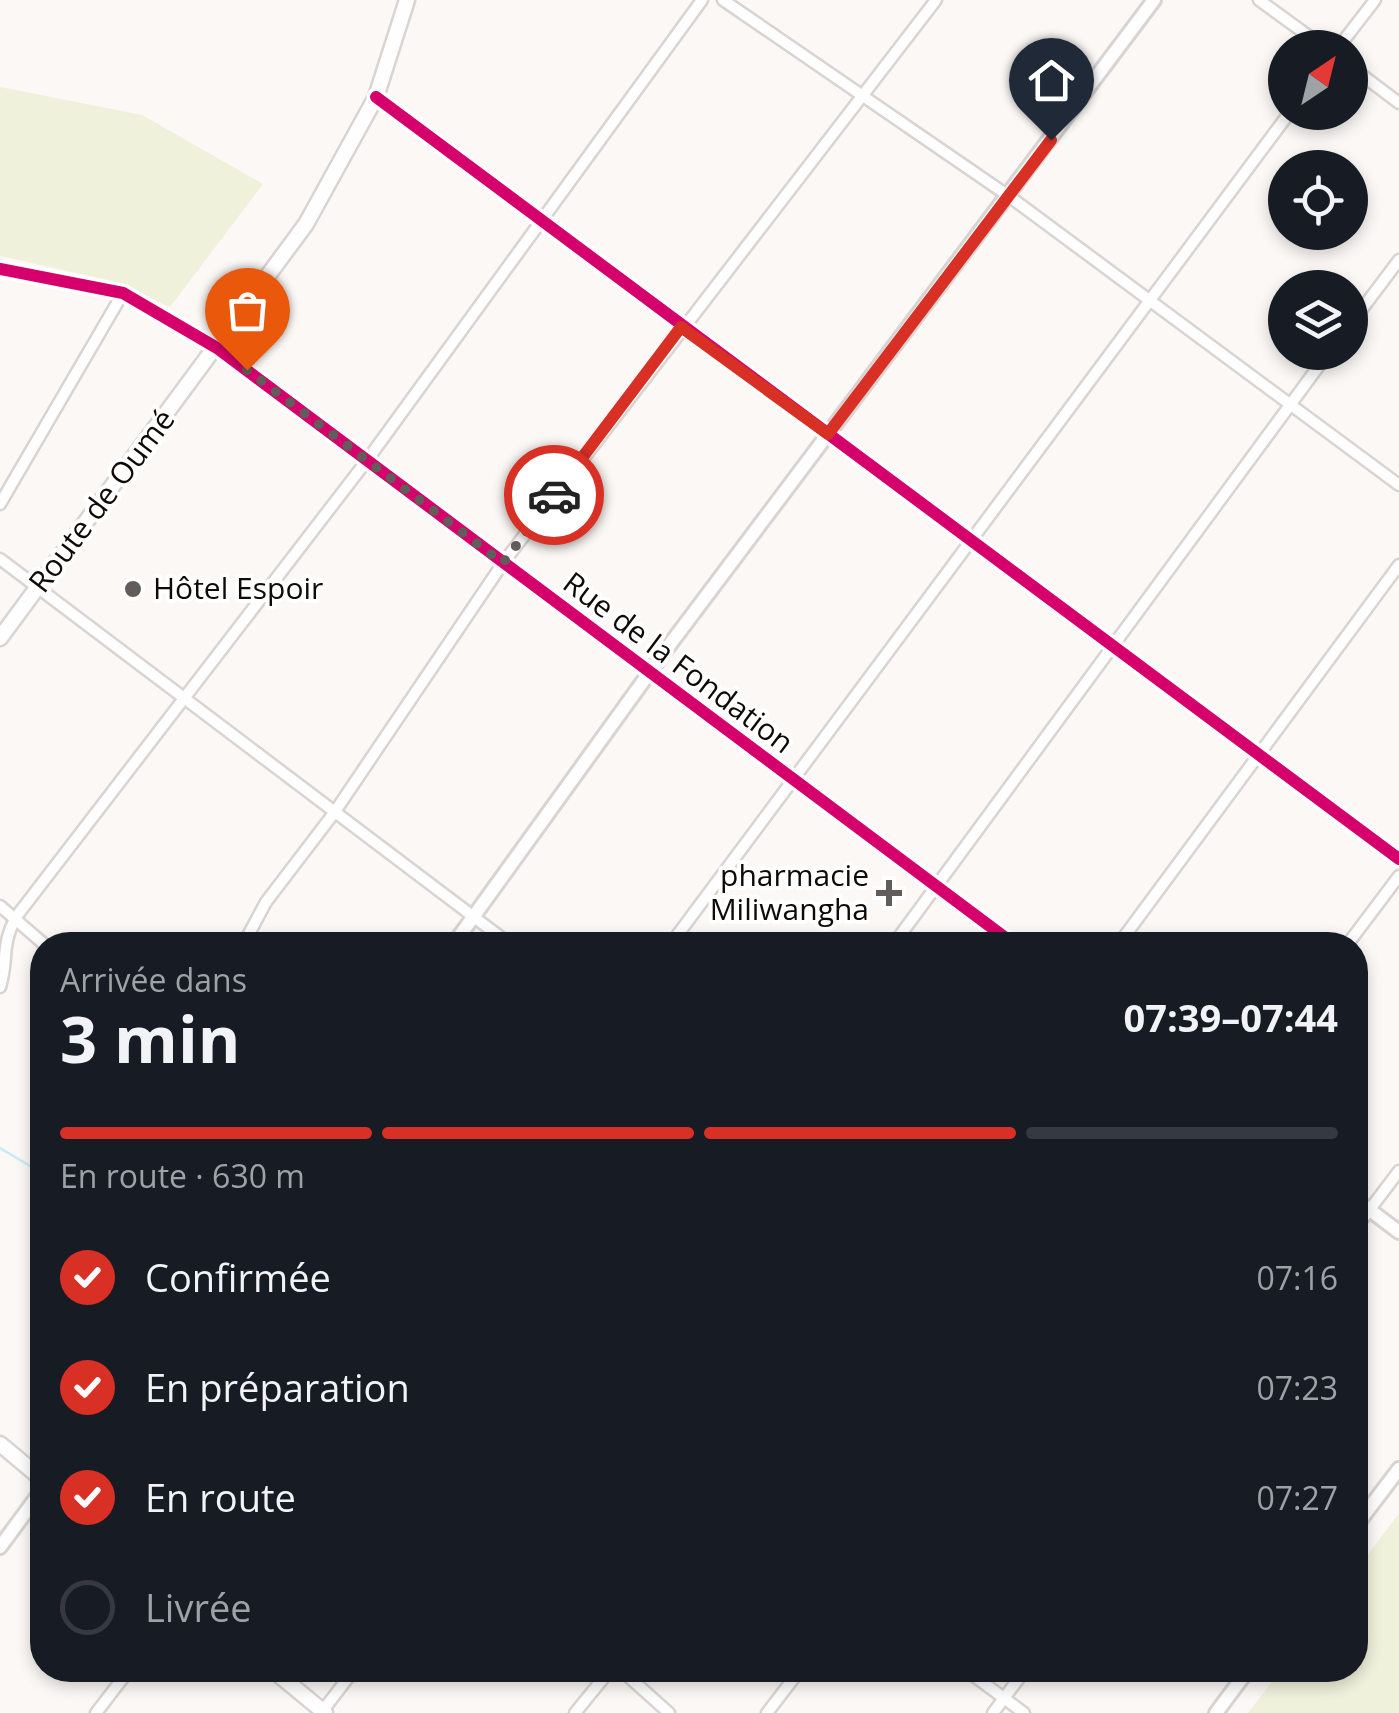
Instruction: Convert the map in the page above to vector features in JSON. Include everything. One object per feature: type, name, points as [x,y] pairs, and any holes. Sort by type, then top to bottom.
[{"type":"main road","name":"Route de Oumé","points":[[0,638],[306,224],[376,96],[407,0]]},
{"type":"main road","points":[[0,1444],[30,1470]]},
{"type":"main road","points":[[287,1682],[323,1712]]},
{"type":"street","points":[[0,987],[4,972],[2,940],[16,917],[368,459],[702,0]]},
{"type":"street","points":[[724,0],[1010,197],[1399,485]]},
{"type":"street","points":[[250,932],[266,902],[334,813],[503,563],[936,0]]},
{"type":"street","points":[[463,932],[649,673],[1010,197],[1154,0]]},
{"type":"street","points":[[1260,0],[1301,30]]},
{"type":"street","points":[[1352,30],[1375,0]]},
{"type":"street","points":[[1368,80],[1399,103]]},
{"type":"street","points":[[376,96],[1399,859]]},
{"type":"street","points":[[680,932],[1277,130]]},
{"type":"street","points":[[1368,301],[1399,260]]},
{"type":"street","points":[[0,269],[123,293],[216,348]]},
{"type":"street","points":[[0,504],[123,293]]},
{"type":"street","name":"Rue de la Fondation","points":[[216,348],[996,932]]},
{"type":"street","points":[[902,932],[1316,370]]},
{"type":"street","points":[[0,559],[494,932]]},
{"type":"street","points":[[1128,932],[1399,565]]},
{"type":"street","points":[[1356,932],[1399,876]]},
{"type":"street","points":[[0,906],[32,932]]},
{"type":"street","points":[[1368,1213],[1399,1170]]},
{"type":"street","points":[[1370,1210],[1399,1232]]},
{"type":"street","points":[[1368,1510],[1399,1468]]},
{"type":"street","points":[[0,1547],[30,1506]]},
{"type":"street","points":[[96,1713],[120,1682]]},
{"type":"street","points":[[323,1712],[345,1682]]},
{"type":"street","points":[[575,1713],[600,1682]]},
{"type":"street","points":[[634,1682],[669,1713]]},
{"type":"street","points":[[767,1713],[791,1682]]},
{"type":"street","points":[[982,1682],[1024,1713]]},
{"type":"street","points":[[993,1713],[1016,1682]]},
{"type":"street","points":[[1216,1713],[1239,1682]]},
{"type":"green space","points":[[0,87],[142,115],[263,184],[170,307],[108,280],[0,256]]},
{"type":"green space","points":[[1399,1513],[1399,1713],[1248,1713],[1272,1682],[1368,1682],[1368,1555]]},
{"type":"waterway","points":[[0,1148],[30,1166]]},
{"type":"cycle path","points":[[376,97],[1399,859]]},
{"type":"cycle path","points":[[0,269],[123,293],[217,348],[998,932]]},
{"type":"way so far","points":[[247,370],[503,563],[554,495]]},
{"type":"place","name":"Hôtel Espoir","points":[[133,589]]},
{"type":"place","name":"pharmacie Miliwangha","points":[[889,893]]},
{"type":"route","points":[[554,495],[681,327],[828,434],[1051,140]]}]
